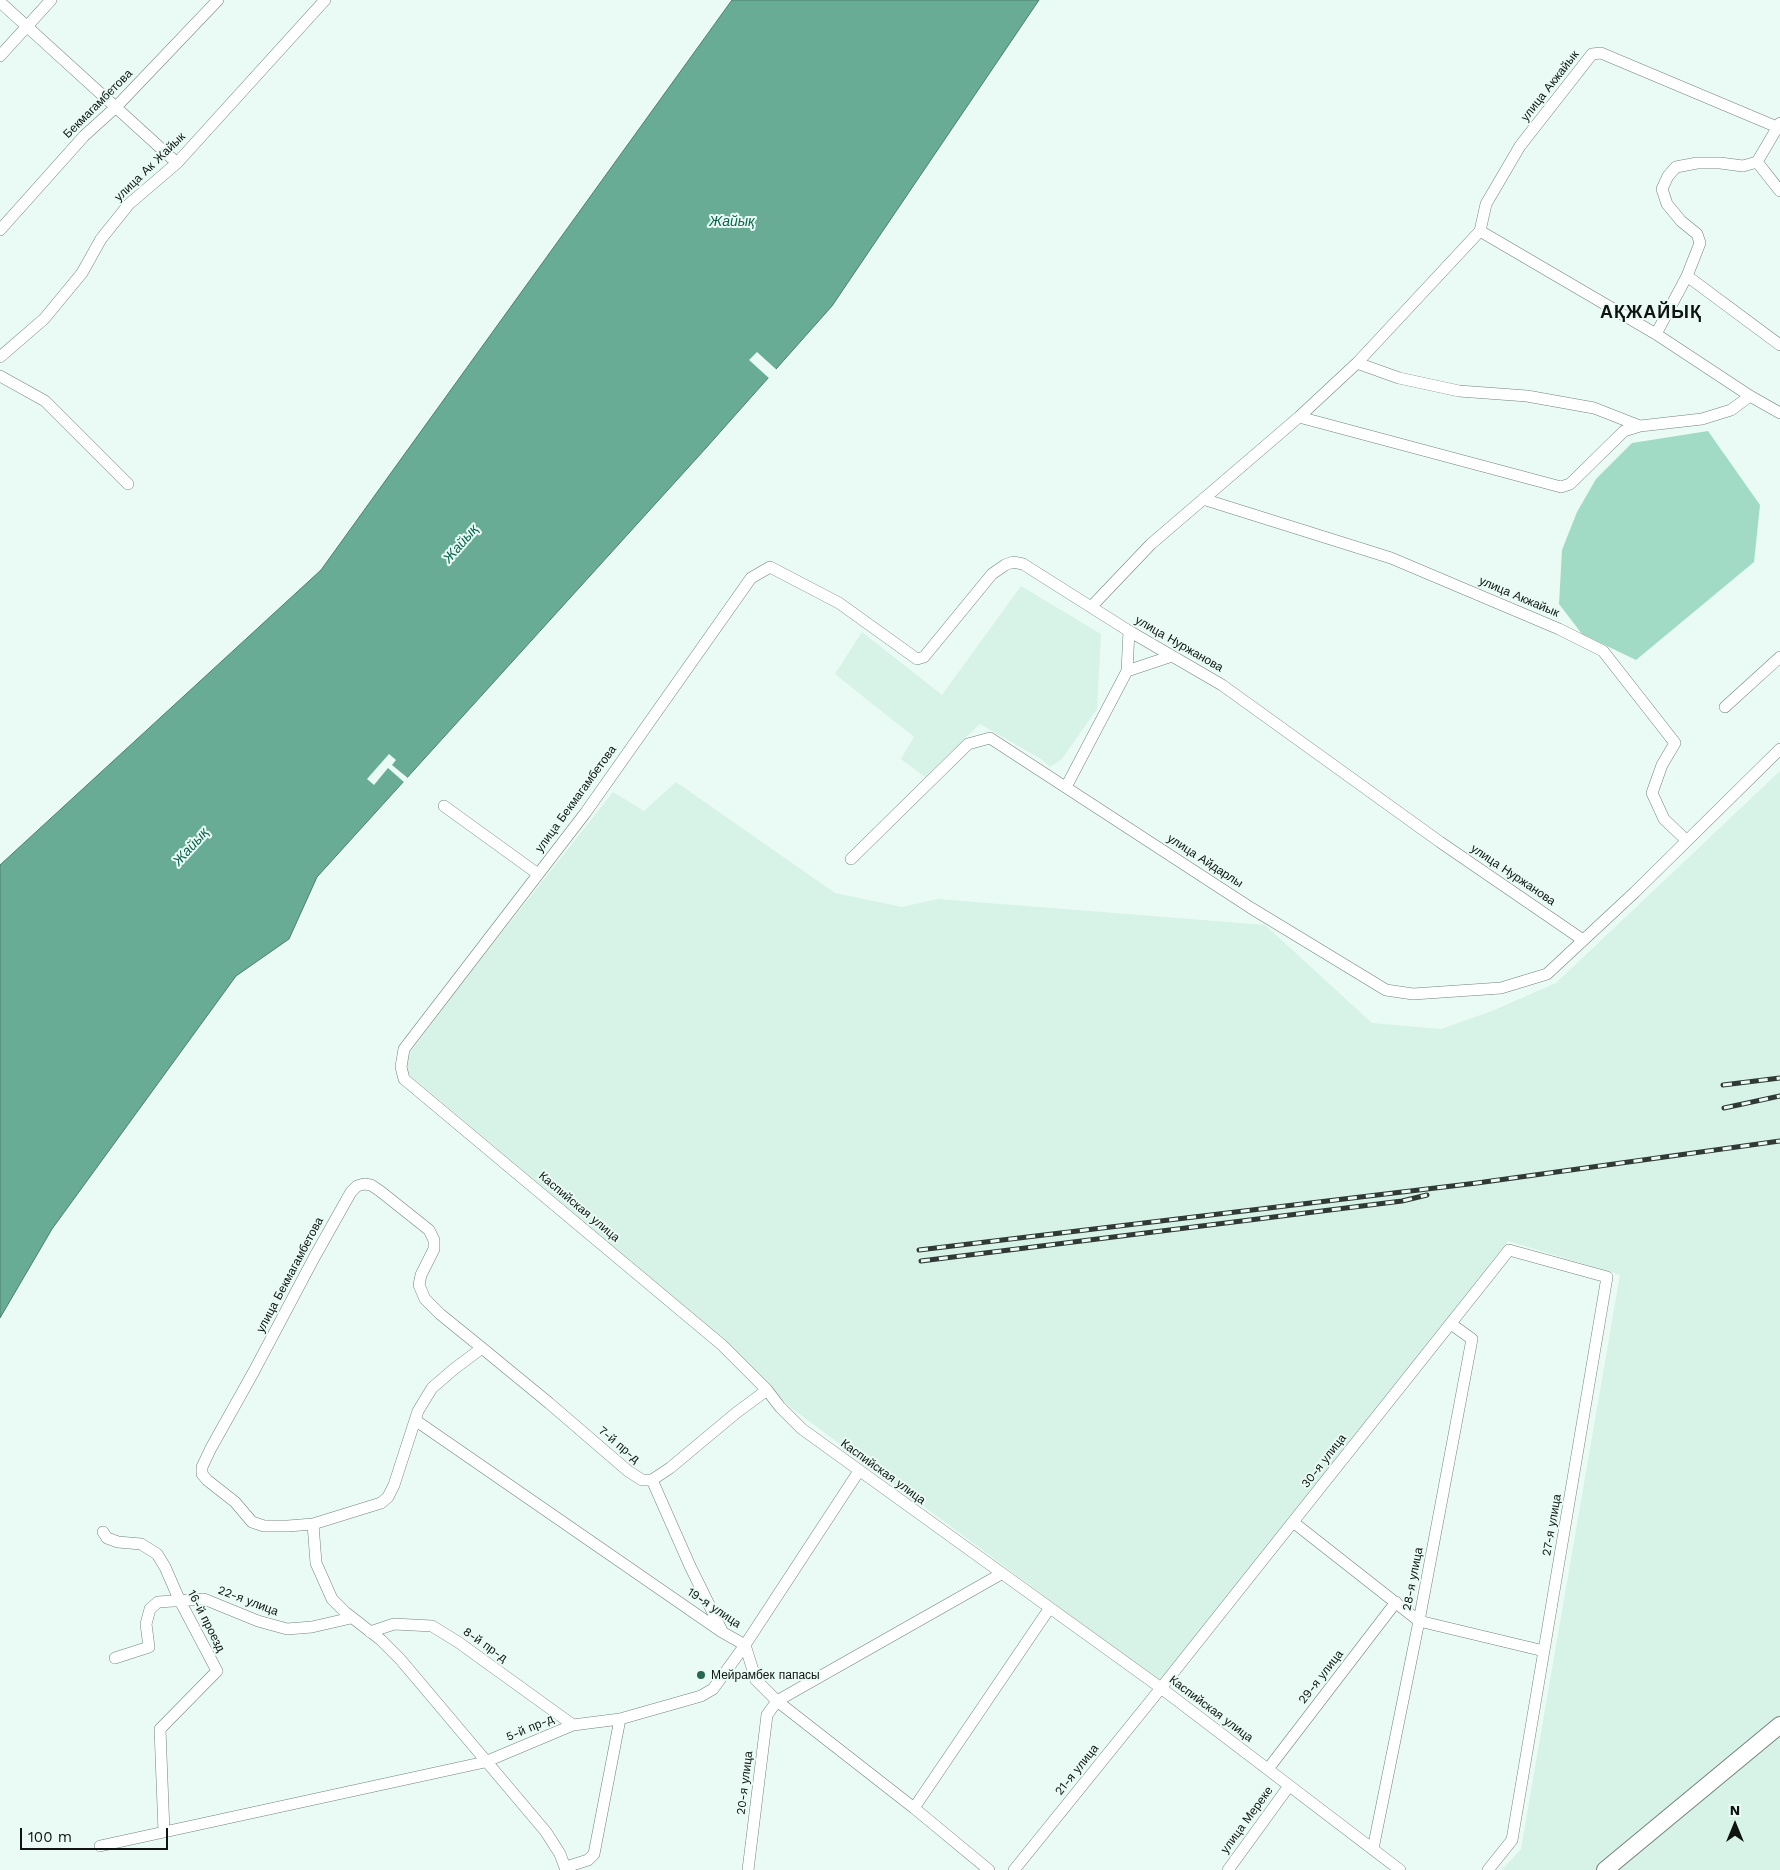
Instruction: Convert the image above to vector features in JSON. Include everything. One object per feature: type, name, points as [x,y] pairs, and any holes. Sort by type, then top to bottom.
[{"type":"street","points":[[0,56],[50,0]]},
{"type":"street","name":"Бекмагамбетова","points":[[0,230],[84,136],[116,107],[218,0]]},
{"type":"street","name":"улица Ак Жайык","points":[[0,357],[44,319],[82,273],[101,239],[130,204],[176,163],[325,0]]},
{"type":"street","points":[[0,2],[28,25],[176,163]]},
{"type":"street","name":"улица Акжайык","points":[[1480,232],[1486,204],[1520,146],[1592,54],[1601,53],[1779,125]]},
{"type":"street","points":[[1656,334],[1687,276],[1700,243],[1697,234],[1680,221],[1667,204],[1662,189],[1668,176],[1676,167],[1697,163],[1743,166],[1757,162],[1779,125]]},
{"type":"street","points":[[1757,162],[1780,190]]},
{"type":"street","points":[[1091,607],[1151,544],[1299,417],[1357,363],[1480,232],[1656,334],[1750,396],[1780,413]]},
{"type":"street","points":[[1687,276],[1780,345]]},
{"type":"street","points":[[1357,363],[1399,378],[1459,391],[1527,396],[1594,408],[1640,426]]},
{"type":"street","points":[[0,376],[45,401],[128,484]]},
{"type":"street","points":[[1299,417],[1562,487],[1570,484],[1624,431],[1640,426],[1702,418],[1731,410],[1750,396]]},
{"type":"street","name":"улица Акжайык","points":[[1204,499],[1391,558],[1559,628],[1603,651],[1675,743],[1662,765],[1652,793],[1664,818],[1686,840]]},
{"type":"street","name":"улица Нуржанова","points":[[770,567],[839,603],[917,659],[924,657],[992,574],[1013,562],[1023,564],[1129,631],[1222,685],[1440,842],[1583,940]]},
{"type":"street","name":"улица Бекмагамбетова","points":[[404,1048],[586,812],[751,578],[770,567]]},
{"type":"street","points":[[1066,787],[1127,671],[1129,631]]},
{"type":"street","points":[[1127,671],[1172,656]]},
{"type":"street","points":[[1725,707],[1780,657]]},
{"type":"street","name":"улица Айдарлы","points":[[851,859],[968,744],[990,738],[1252,908],[1386,990],[1413,994],[1500,988],[1547,974],[1635,892],[1780,749]]},
{"type":"street","points":[[444,806],[538,874]]},
{"type":"street","name":"Каспийская улица","points":[[404,1048],[401,1067],[404,1078],[722,1345],[767,1390],[780,1407],[802,1429],[859,1472],[1161,1688],[1400,1870]]},
{"type":"street","name":"улица Бекмагамбетова","points":[[313,1524],[264,1526],[252,1522],[236,1502],[207,1480],[202,1474],[202,1467],[315,1256],[351,1192],[357,1186],[371,1185],[430,1230],[434,1240],[434,1249],[421,1275],[419,1285],[430,1304],[482,1348]]},
{"type":"street","name":"30-я улица","points":[[1161,1688],[1509,1250]]},
{"type":"street","name":"27-я улица","points":[[1488,1870],[1512,1840],[1607,1277],[1509,1250]]},
{"type":"street","name":"28-я улица","points":[[1373,1849],[1419,1621],[1472,1338],[1451,1324]]},
{"type":"street","points":[[482,1348],[432,1388],[418,1411],[394,1485],[388,1497],[380,1503],[313,1524],[316,1563],[323,1582],[332,1599],[352,1618],[381,1640],[400,1659],[546,1832],[560,1854],[566,1869],[588,1860],[594,1854],[620,1719]]},
{"type":"street","name":"7-й пр-д","points":[[482,1348],[628,1470],[642,1480],[652,1480]]},
{"type":"street","points":[[722,1632],[652,1480],[767,1390]]},
{"type":"street","name":"19-я улица","points":[[415,1420],[722,1632],[745,1645],[756,1680],[777,1701],[914,1808],[989,1870]]},
{"type":"street","name":"5-й пр-д","points":[[100,1846],[485,1762],[573,1725],[620,1719],[702,1696],[713,1689],[745,1645],[859,1472]]},
{"type":"street","points":[[1293,1522],[1419,1621],[1544,1651]]},
{"type":"street","name":"16-й проезд","points":[[103,1532],[106,1538],[118,1542],[140,1544],[157,1554],[217,1671],[160,1729],[164,1832]]},
{"type":"street","points":[[777,1701],[1002,1574]]},
{"type":"street","name":"22-я улица","points":[[115,1658],[149,1647],[146,1624],[150,1609],[158,1602],[179,1599],[204,1599],[258,1621],[286,1629],[312,1627],[352,1618]]},
{"type":"street","name":"29-я улица","points":[[1268,1769],[1396,1602]]},
{"type":"street","points":[[914,1808],[1049,1608]]},
{"type":"street","name":"8-й пр-д","points":[[370,1632],[394,1624],[432,1626],[458,1642],[573,1725]]},
{"type":"street","name":"21-я улица","points":[[1014,1870],[1161,1688]]},
{"type":"street","name":"20-я улица","points":[[748,1870],[767,1715],[777,1701]]},
{"type":"street","points":[[1605,1870],[1780,1725]]},
{"type":"street","name":"улица Мереке","points":[[1228,1870],[1289,1786]]},
{"type":"shaded area","points":[[1708,431],[1760,505],[1754,562],[1636,660],[1582,634],[1559,604],[1562,550],[1577,512],[1596,479],[1632,443]]},
{"type":"shaded area","points":[[1021,586],[1101,634],[1097,709],[1062,759],[1050,767],[1041,759],[980,724],[925,777],[901,759],[914,737],[835,674],[862,632],[942,695]]},
{"type":"shaded area","points":[[1780,771],[1780,1870],[1502,1870],[1521,1849],[1620,1275],[1508,1241],[1160,1682],[790,1407],[727,1342],[406,1072],[407,1057],[458,988],[613,792],[644,811],[676,782],[835,893],[902,907],[938,899],[1265,925],[1372,1023],[1441,1029],[1492,1011],[1556,983]]},
{"type":"water","name":"Жайық","points":[[732,0],[1039,0],[832,306],[706,448],[317,877],[289,939],[236,976],[52,1229],[0,1318],[0,865],[321,570]]},
{"type":"pier","points":[[757,352],[778,371],[770,379],[749,360]]},
{"type":"pier","points":[[389,754],[396,760],[392,765],[409,779],[405,783],[388,768],[374,785],[367,779]]},
{"type":"railway","points":[[1723,1085],[1780,1078]]},
{"type":"railway","points":[[1724,1108],[1780,1096]]},
{"type":"railway","points":[[919,1250],[1477,1183],[1780,1141]]},
{"type":"railway","points":[[921,1261],[1402,1201],[1427,1195]]},
{"type":"place","name":"Мейрамбек папасы","points":[[701,1675]]},
{"type":"district","name":"АҚЖАЙЫҚ","points":[[1651,313]]}]
